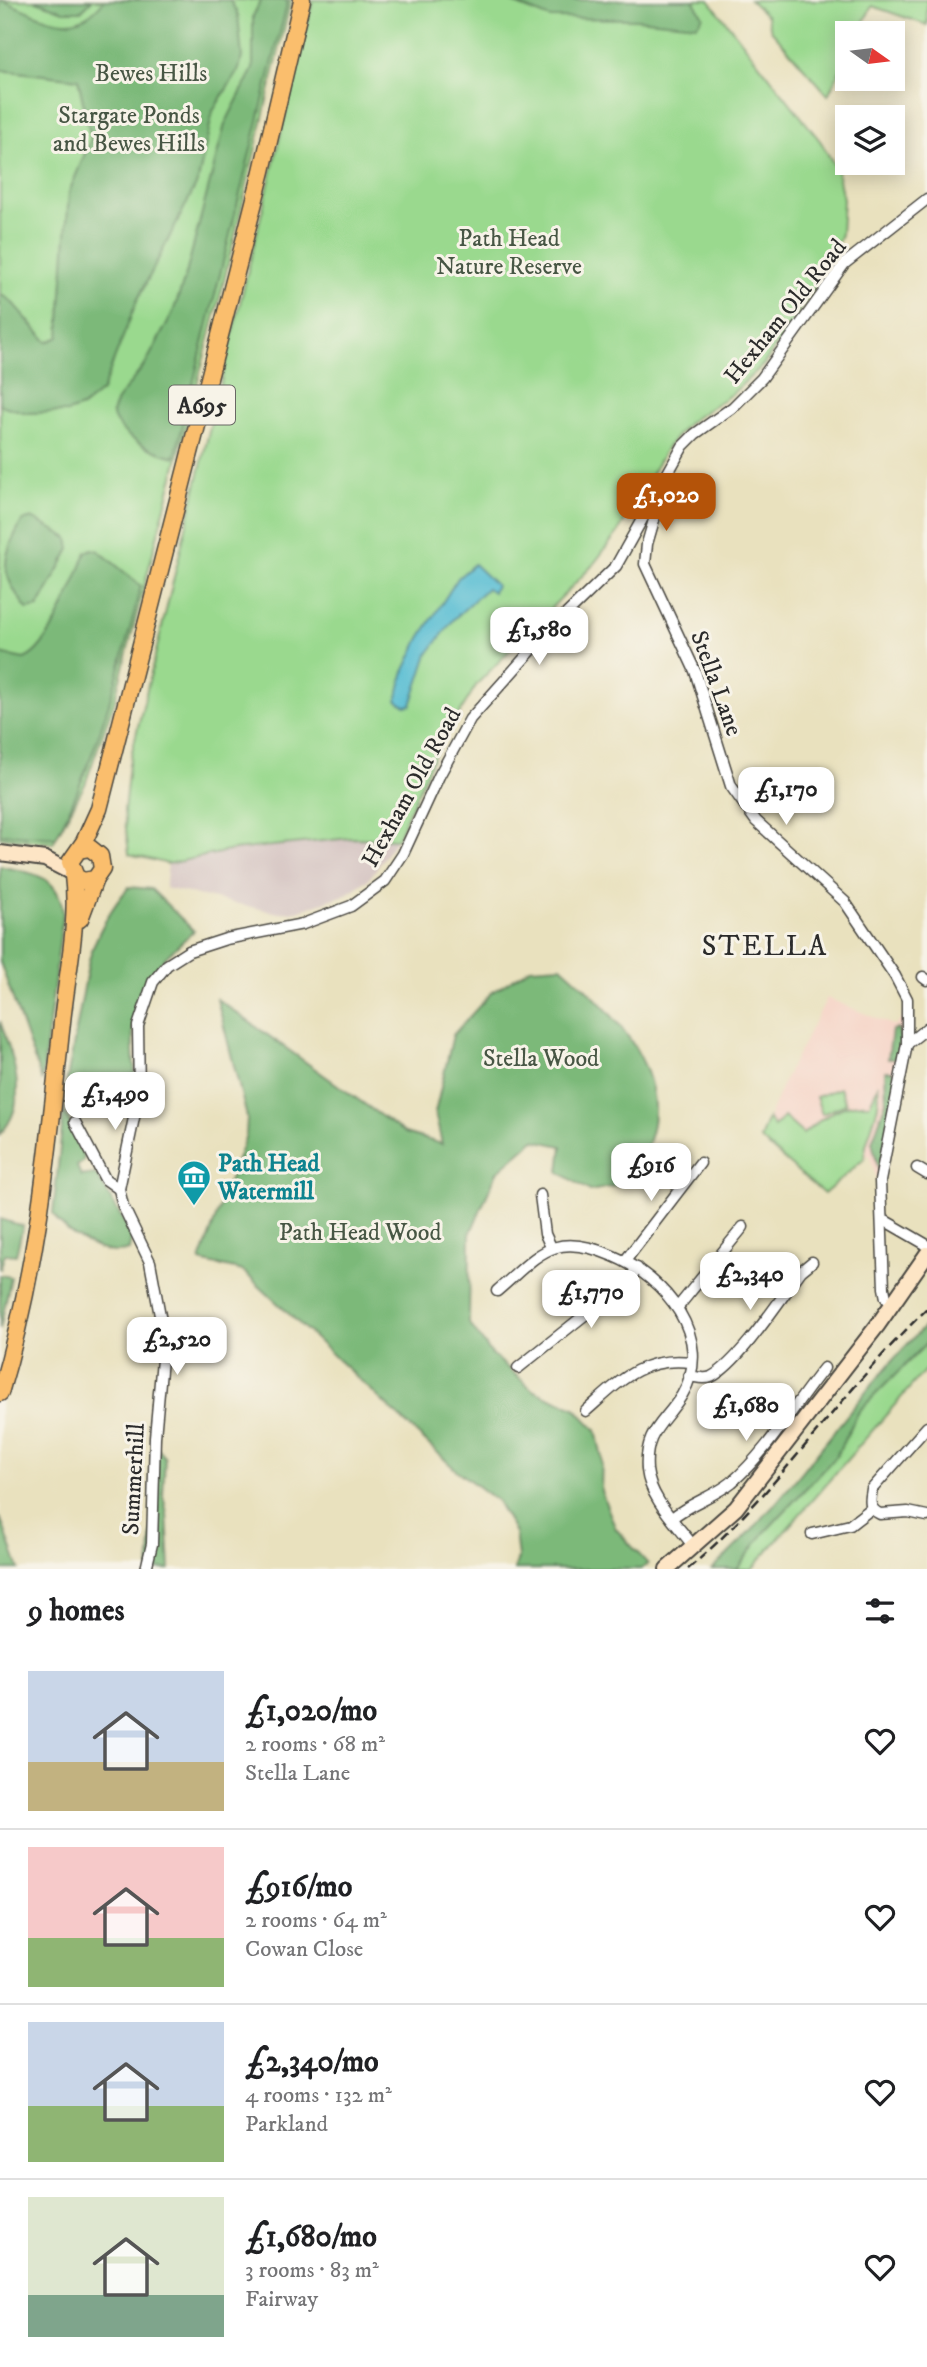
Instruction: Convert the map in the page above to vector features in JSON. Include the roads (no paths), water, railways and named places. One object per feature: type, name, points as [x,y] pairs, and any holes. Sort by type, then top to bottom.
[{"type":"main road","name":"A695","points":[[0,1393],[34,1258],[74,938],[73,874],[70,862],[99,809],[258,184],[302,0]]},
{"type":"main road","name":"A695","points":[[74,938],[95,879],[102,869],[99,854],[99,809]]},
{"type":"main road","points":[[45,859],[90,848],[99,854]]},
{"type":"main road","points":[[0,853],[45,859],[83,881],[95,879]]},
{"type":"main road","points":[[667,1569],[736,1508],[893,1304],[927,1254]]},
{"type":"street","name":"Hexham Old Road","points":[[119,1189],[141,1075],[137,1039],[140,1013],[159,974],[177,957],[189,951],[214,942],[303,924],[351,906],[377,889],[403,854],[439,776],[470,719],[547,633],[615,566],[627,550],[677,455],[695,434],[733,407],[762,378],[844,264],[927,199]]},
{"type":"street","name":"Stella Lane","points":[[666,477],[646,553],[646,567],[695,671],[731,786],[756,821],[838,895],[853,912],[903,990],[908,1011],[907,1044],[880,1181],[885,1294],[893,1304]]},
{"type":"street","points":[[627,550],[646,553]]},
{"type":"street","points":[[907,1044],[927,1028]]},
{"type":"street","points":[[75,1122],[92,1163],[105,1180],[119,1189]]},
{"type":"street","points":[[625,1261],[700,1163]]},
{"type":"street","points":[[917,1168],[927,1174]]},
{"type":"street","name":"Summerhill","points":[[119,1189],[123,1206],[150,1262],[164,1337],[155,1437],[152,1544],[146,1569]]},
{"type":"street","points":[[540,1195],[545,1234],[551,1247]]},
{"type":"street","points":[[882,1219],[927,1245]]},
{"type":"street","points":[[678,1307],[743,1227]]},
{"type":"street","points":[[497,1291],[551,1247],[571,1244],[625,1261],[637,1268],[662,1288],[678,1307],[690,1337],[689,1376],[682,1395],[654,1429],[647,1457],[648,1478],[659,1502],[694,1547]]},
{"type":"street","points":[[689,1376],[710,1377],[726,1365],[801,1271],[812,1262]]},
{"type":"street","points":[[519,1368],[630,1279],[637,1268]]},
{"type":"street","points":[[586,1411],[622,1379],[651,1364],[672,1360],[691,1362]]},
{"type":"street","points":[[671,1518],[684,1508],[716,1493],[746,1468],[824,1368]]},
{"type":"street","points":[[872,1508],[872,1489],[927,1427]]},
{"type":"street","points":[[872,1508],[880,1514],[908,1512],[927,1516]]},
{"type":"street","points":[[812,1534],[850,1525],[872,1508]]},
{"type":"water","points":[[474,564],[496,585],[493,592],[487,588],[454,619],[428,654],[411,705],[405,706],[397,700],[403,674],[420,638],[458,578]]},
{"type":"railway","points":[[688,1569],[751,1507],[866,1373],[927,1309]]},
{"type":"place","name":"Path Head Watermill","points":[[194,1207]]},
{"type":"district","name":"STELLA","points":[[765,945]]},
{"type":"park label","name":"Bewes Hills","points":[[151,73]]},
{"type":"park label","name":"Stargate Ponds and Bewes Hills","points":[[129,129]]},
{"type":"park label","name":"Path Head Nature Reserve","points":[[509,252]]},
{"type":"park label","name":"Stella Wood","points":[[541,1058]]},
{"type":"park label","name":"Path Head Wood","points":[[360,1232]]}]
